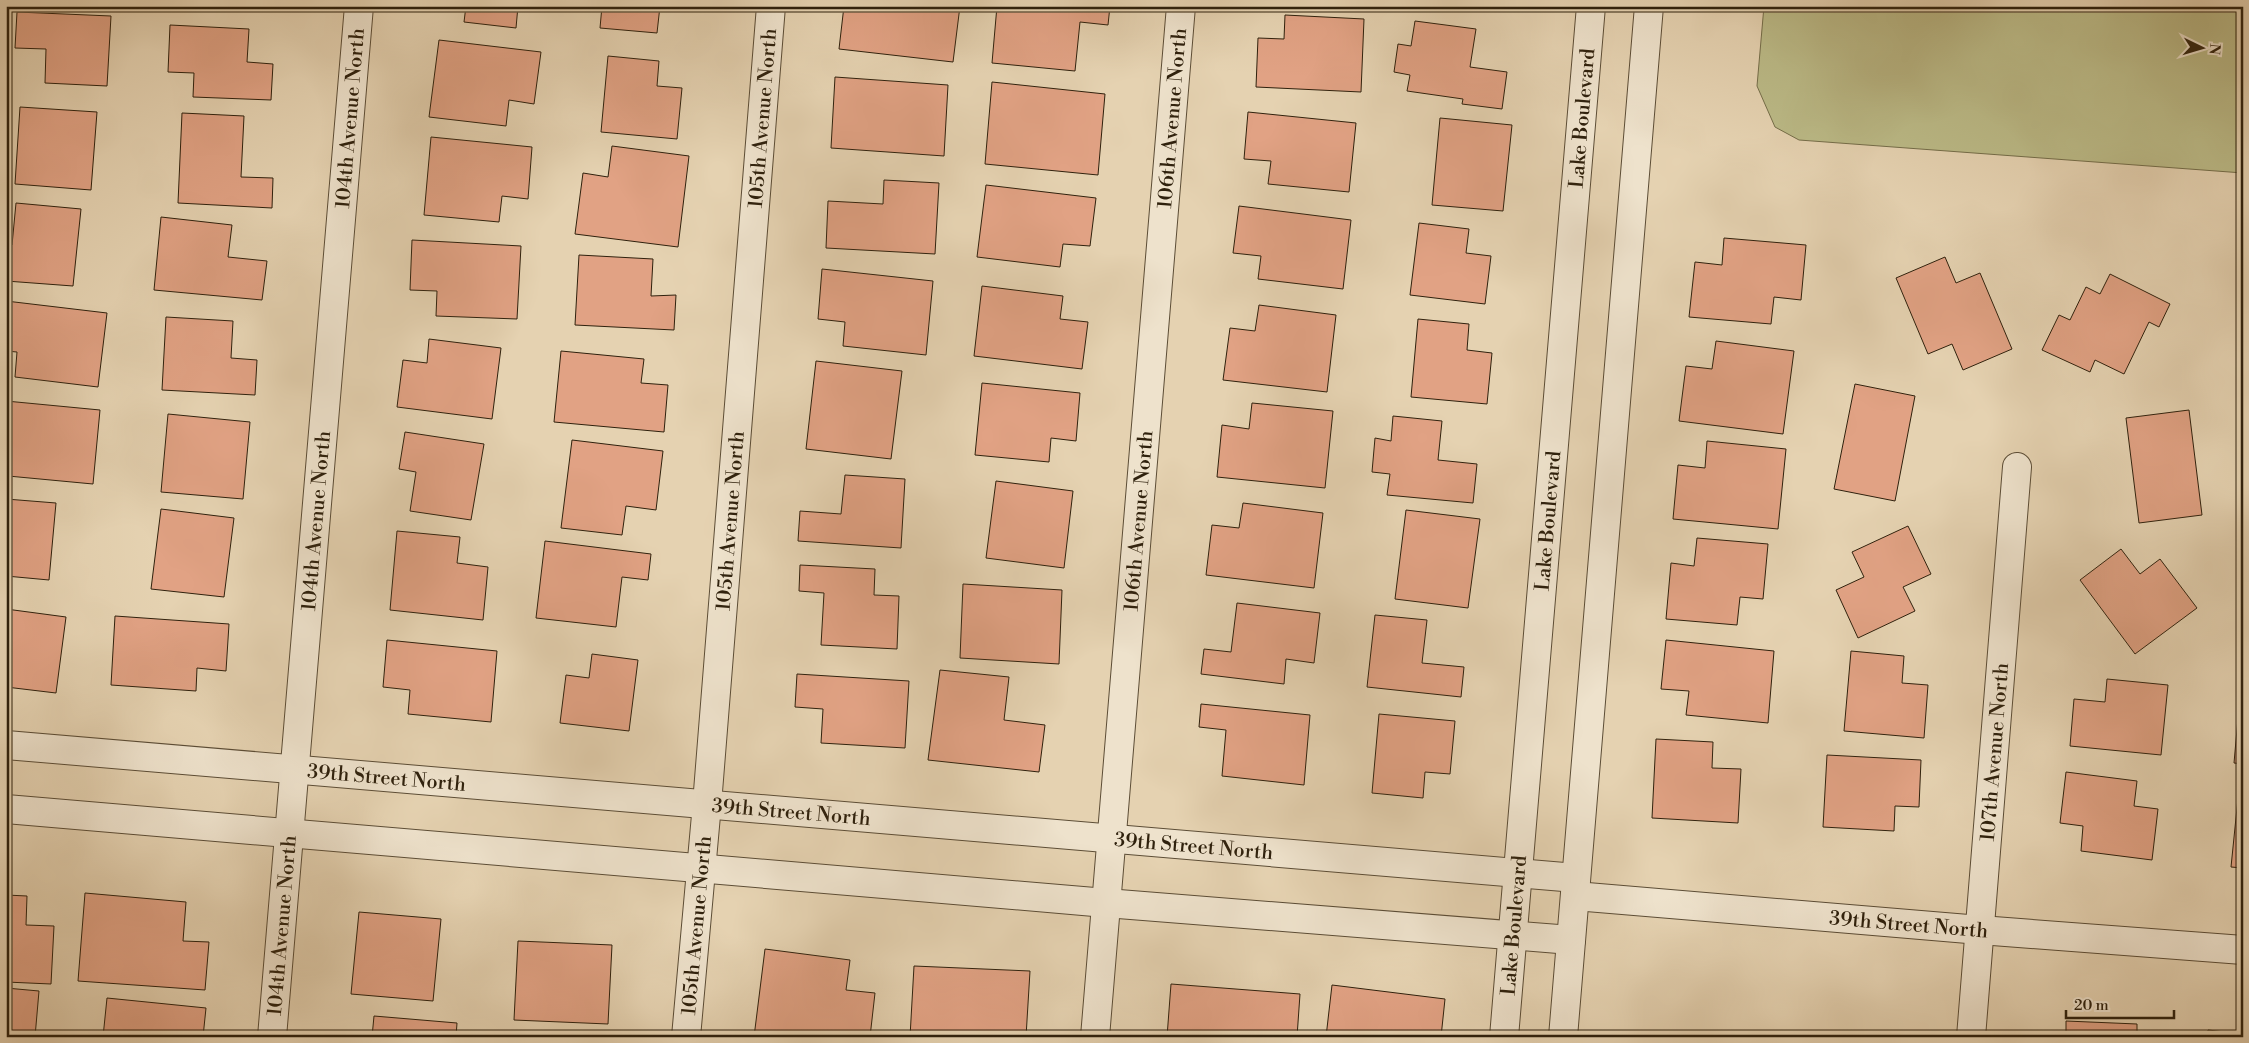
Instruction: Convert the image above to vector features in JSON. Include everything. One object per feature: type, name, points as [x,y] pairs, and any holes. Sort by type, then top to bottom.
[{"type":"street","name":"104th Avenue North","points":[[272,1037],[359,6]]},
{"type":"street","name":"105th Avenue North","points":[[686,1037],[707,804],[771,6]]},
{"type":"street","name":"106th Avenue North","points":[[1095,1037],[1181,6]]},
{"type":"street","name":"Lake Boulevard","points":[[1504,1037],[1591,6]]},
{"type":"street","points":[[1563,1037],[1649,6]]},
{"type":"street","name":"107th Avenue North","points":[[1971,1037],[2016,467]]},
{"type":"street","name":"39th Street North","points":[[6,744],[1518,873],[1576,887],[1980,930],[2243,950]]},
{"type":"street","points":[[6,809],[1106,903],[1571,940]]},
{"type":"shaded area","points":[[1764,6],[2243,6],[2243,173],[1799,140],[1775,127],[1757,86]]},
{"type":"building","points":[[466,6],[518,6],[516,28],[464,22]]},
{"type":"building","points":[[602,6],[660,6],[657,33],[600,28]]},
{"type":"building","points":[[844,6],[960,6],[953,62],[839,49]]},
{"type":"building","points":[[997,6],[1110,6],[1108,25],[1080,22],[1075,71],[992,63]]},
{"type":"building","points":[[1474,6],[1504,6],[1504,10]]},
{"type":"building","points":[[17,12],[111,16],[107,86],[45,83],[46,49],[15,48]]},
{"type":"building","points":[[1285,15],[1364,19],[1361,92],[1256,87],[1258,38],[1284,39]]},
{"type":"building","points":[[1415,21],[1476,29],[1470,67],[1507,72],[1502,109],[1462,104],[1463,99],[1407,91],[1410,75],[1394,72],[1398,44],[1411,46]]},
{"type":"building","points":[[170,25],[249,29],[247,62],[273,64],[271,100],[193,97],[194,73],[168,72]]},
{"type":"building","points":[[439,40],[541,52],[534,104],[509,100],[506,126],[429,117]]},
{"type":"building","points":[[608,56],[659,61],[657,86],[682,88],[677,139],[601,132]]},
{"type":"building","points":[[835,77],[948,85],[944,156],[831,148]]},
{"type":"building","points":[[992,82],[1105,94],[1098,175],[985,164]]},
{"type":"building","points":[[20,107],[97,112],[91,190],[15,184]]},
{"type":"building","points":[[1248,112],[1356,123],[1349,192],[1268,184],[1271,161],[1244,159]]},
{"type":"building","points":[[182,113],[244,116],[241,177],[273,178],[272,208],[178,203]]},
{"type":"building","points":[[1440,118],[1512,125],[1503,211],[1432,205]]},
{"type":"building","points":[[431,137],[532,147],[528,199],[502,196],[499,222],[424,215]]},
{"type":"building","points":[[612,146],[689,156],[678,247],[575,234],[583,173],[608,177]]},
{"type":"building","points":[[884,180],[939,183],[935,254],[826,248],[828,201],[883,204]]},
{"type":"building","points":[[986,185],[1096,198],[1090,246],[1063,244],[1060,267],[977,257]]},
{"type":"building","points":[[16,203],[81,209],[73,286],[6,281],[6,245],[12,245]]},
{"type":"building","points":[[1239,206],[1351,220],[1343,289],[1258,279],[1261,256],[1233,253]]},
{"type":"building","points":[[161,217],[232,225],[228,257],[267,261],[262,300],[154,290]]},
{"type":"building","points":[[1419,223],[1469,229],[1466,253],[1491,256],[1485,304],[1410,295]]},
{"type":"building","points":[[1724,238],[1806,245],[1801,300],[1774,297],[1771,324],[1689,317],[1695,262],[1722,265]]},
{"type":"building","points":[[412,240],[521,246],[517,319],[436,316],[437,291],[410,290]]},
{"type":"building","points":[[579,255],[653,259],[651,296],[676,295],[674,330],[575,325]]},
{"type":"building","points":[[1945,257],[1956,283],[1980,273],[2012,349],[1963,370],[1952,344],[1928,354],[1896,278]]},
{"type":"building","points":[[822,269],[933,281],[926,355],[843,346],[845,322],[818,319]]},
{"type":"building","points":[[2110,274],[2170,304],[2159,327],[2149,322],[2124,374],[2095,360],[2090,372],[2042,350],[2059,315],[2070,320],[2086,287],[2100,294]]},
{"type":"building","points":[[982,286],[1063,296],[1060,319],[1088,322],[1082,369],[974,356]]},
{"type":"building","points":[[6,301],[107,313],[98,387],[15,377],[17,352],[6,351]]},
{"type":"building","points":[[1259,305],[1336,315],[1327,392],[1223,380],[1230,328],[1255,331]]},
{"type":"building","points":[[166,317],[233,321],[231,358],[257,360],[255,395],[162,390]]},
{"type":"building","points":[[1418,319],[1469,324],[1467,350],[1492,353],[1487,404],[1411,397]]},
{"type":"building","points":[[429,339],[501,348],[492,419],[397,407],[403,360],[427,363]]},
{"type":"building","points":[[1716,341],[1794,351],[1783,434],[1679,421],[1686,366],[1712,369]]},
{"type":"building","points":[[561,351],[644,359],[641,383],[668,385],[664,432],[554,422]]},
{"type":"building","points":[[816,361],[902,371],[891,459],[806,449]]},
{"type":"building","points":[[982,383],[1080,393],[1076,441],[1051,438],[1049,462],[975,455]]},
{"type":"building","points":[[1855,384],[1915,396],[1895,501],[1834,489]]},
{"type":"building","points":[[6,401],[100,410],[93,484],[8,476],[11,451],[6,450]]},
{"type":"building","points":[[1252,403],[1333,411],[1325,488],[1217,477],[1222,425],[1249,429]]},
{"type":"building","points":[[2189,410],[2202,515],[2139,523],[2126,418]]},
{"type":"building","points":[[168,414],[250,422],[243,499],[161,492]]},
{"type":"building","points":[[1393,416],[1442,421],[1438,460],[1477,464],[1473,503],[1387,495],[1390,474],[1372,472],[1375,438],[1391,441]]},
{"type":"building","points":[[405,432],[484,444],[471,520],[410,511],[416,472],[399,469]]},
{"type":"building","points":[[572,440],[663,451],[656,510],[626,506],[622,535],[561,528]]},
{"type":"building","points":[[1707,441],[1786,449],[1778,529],[1673,519],[1678,465],[1705,468]]},
{"type":"building","points":[[845,475],[905,479],[901,548],[798,541],[800,511],[841,514]]},
{"type":"building","points":[[996,481],[1073,491],[1064,568],[986,558]]},
{"type":"building","points":[[6,499],[56,503],[49,580],[6,576]]},
{"type":"building","points":[[1243,503],[1323,513],[1314,588],[1206,575],[1212,525],[1239,528]]},
{"type":"building","points":[[161,509],[234,518],[224,597],[151,589]]},
{"type":"building","points":[[1406,510],[1480,519],[1468,608],[1395,599]]},
{"type":"building","points":[[1908,526],[1931,574],[1903,587],[1915,611],[1858,638],[1836,590],[1864,577],[1852,552]]},
{"type":"building","points":[[397,531],[460,537],[457,563],[488,567],[483,620],[390,610]]},
{"type":"building","points":[[1697,538],[1768,544],[1763,599],[1740,597],[1737,625],[1666,619],[1671,563],[1694,566]]},
{"type":"building","points":[[545,541],[651,554],[648,580],[622,577],[616,627],[536,618]]},
{"type":"building","points":[[2121,549],[2140,574],[2160,559],[2197,608],[2135,654],[2080,580]]},
{"type":"building","points":[[800,565],[875,569],[874,595],[899,596],[897,649],[821,645],[824,593],[799,591]]},
{"type":"building","points":[[963,584],[1062,590],[1059,664],[960,658]]},
{"type":"building","points":[[1237,603],[1320,613],[1314,663],[1286,659],[1284,684],[1201,674],[1204,649],[1231,652]]},
{"type":"building","points":[[6,609],[66,617],[56,693],[6,687]]},
{"type":"building","points":[[1375,615],[1427,620],[1422,663],[1464,667],[1461,697],[1367,687]]},
{"type":"building","points":[[115,616],[229,624],[226,671],[197,668],[196,691],[111,685]]},
{"type":"building","points":[[387,640],[497,651],[491,722],[408,714],[410,690],[383,687]]},
{"type":"building","points":[[1666,640],[1774,651],[1768,723],[1686,715],[1689,691],[1661,689]]},
{"type":"building","points":[[1851,651],[1904,656],[1902,683],[1928,685],[1924,738],[1844,731]]},
{"type":"building","points":[[592,654],[638,660],[629,731],[560,723],[566,675],[589,678]]},
{"type":"building","points":[[940,670],[1009,677],[1004,720],[1045,725],[1039,772],[928,760]]},
{"type":"building","points":[[797,674],[909,681],[905,748],[821,743],[823,709],[795,707]]},
{"type":"building","points":[[2107,679],[2168,685],[2161,755],[2070,746],[2074,699],[2105,702]]},
{"type":"building","points":[[2241,684],[2243,684],[2243,764],[2234,763]]},
{"type":"building","points":[[1201,704],[1310,715],[1304,785],[1222,776],[1226,730],[1199,727]]},
{"type":"building","points":[[1379,714],[1455,721],[1450,774],[1425,772],[1423,798],[1372,793]]},
{"type":"building","points":[[1656,739],[1713,742],[1712,768],[1741,769],[1738,823],[1652,818]]},
{"type":"building","points":[[1827,755],[1921,760],[1919,807],[1895,806],[1894,831],[1823,827]]},
{"type":"building","points":[[2066,772],[2137,781],[2134,806],[2158,809],[2152,860],[2081,851],[2083,826],[2060,823]]},
{"type":"building","points":[[2239,788],[2243,788],[2243,868],[2231,867]]},
{"type":"building","points":[[85,893],[186,902],[183,941],[209,942],[205,990],[78,981]]},
{"type":"building","points":[[6,895],[27,896],[26,925],[54,926],[51,984],[6,982]]},
{"type":"building","points":[[359,912],[441,919],[433,1001],[351,994]]},
{"type":"building","points":[[518,941],[612,945],[608,1024],[514,1020]]},
{"type":"building","points":[[765,949],[850,960],[846,990],[875,993],[870,1037],[754,1037]]},
{"type":"building","points":[[914,966],[1030,971],[1026,1037],[910,1037]]},
{"type":"building","points":[[1171,984],[1300,994],[1297,1037],[1167,1037]]},
{"type":"building","points":[[1332,985],[1445,999],[1441,1037],[1326,1037]]},
{"type":"building","points":[[6,988],[39,991],[35,1037],[6,1037]]},
{"type":"building","points":[[107,998],[206,1008],[203,1037],[103,1037]]},
{"type":"building","points":[[374,1016],[457,1023],[456,1037],[372,1037]]},
{"type":"building","points":[[2066,1021],[2137,1024],[2137,1037],[2066,1037]]},
{"type":"building","points":[[2208,1030],[2243,1034],[2243,1037],[2207,1037]]},
{"type":"building","points":[[491,1034],[523,1037],[490,1037]]}]
